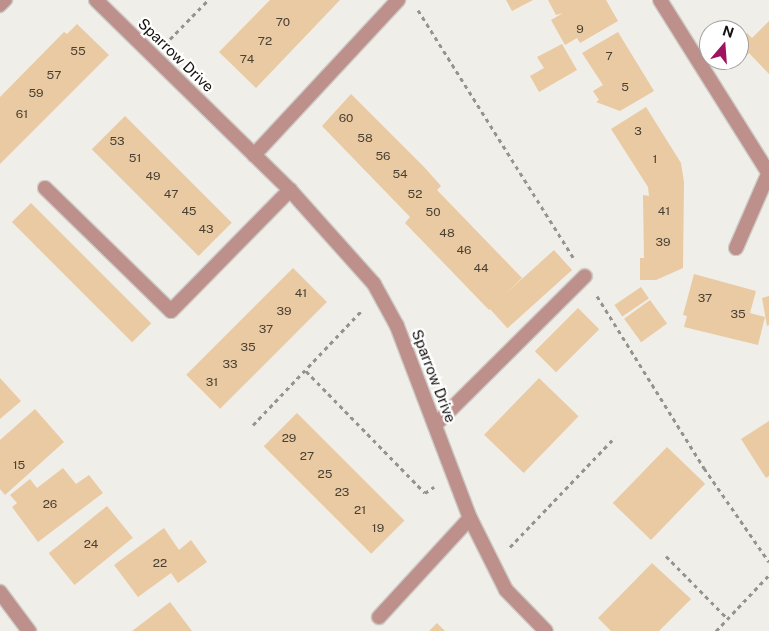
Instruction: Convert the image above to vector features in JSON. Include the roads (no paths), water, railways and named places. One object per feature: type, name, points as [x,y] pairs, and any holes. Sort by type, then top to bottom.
[{"type":"street","points":[[0,5],[5,0]]},
{"type":"street","name":"Sparrow Drive","points":[[96,0],[290,190],[346,249],[378,292],[397,326],[470,518],[506,590],[546,631]]},
{"type":"street","points":[[254,155],[398,0]]},
{"type":"street","points":[[660,0],[769,172],[736,248]]},
{"type":"street","points":[[45,188],[171,311],[290,190]]},
{"type":"street","points":[[435,425],[585,276]]},
{"type":"street","points":[[379,617],[470,518]]},
{"type":"street","points":[[0,592],[29,631]]}]
